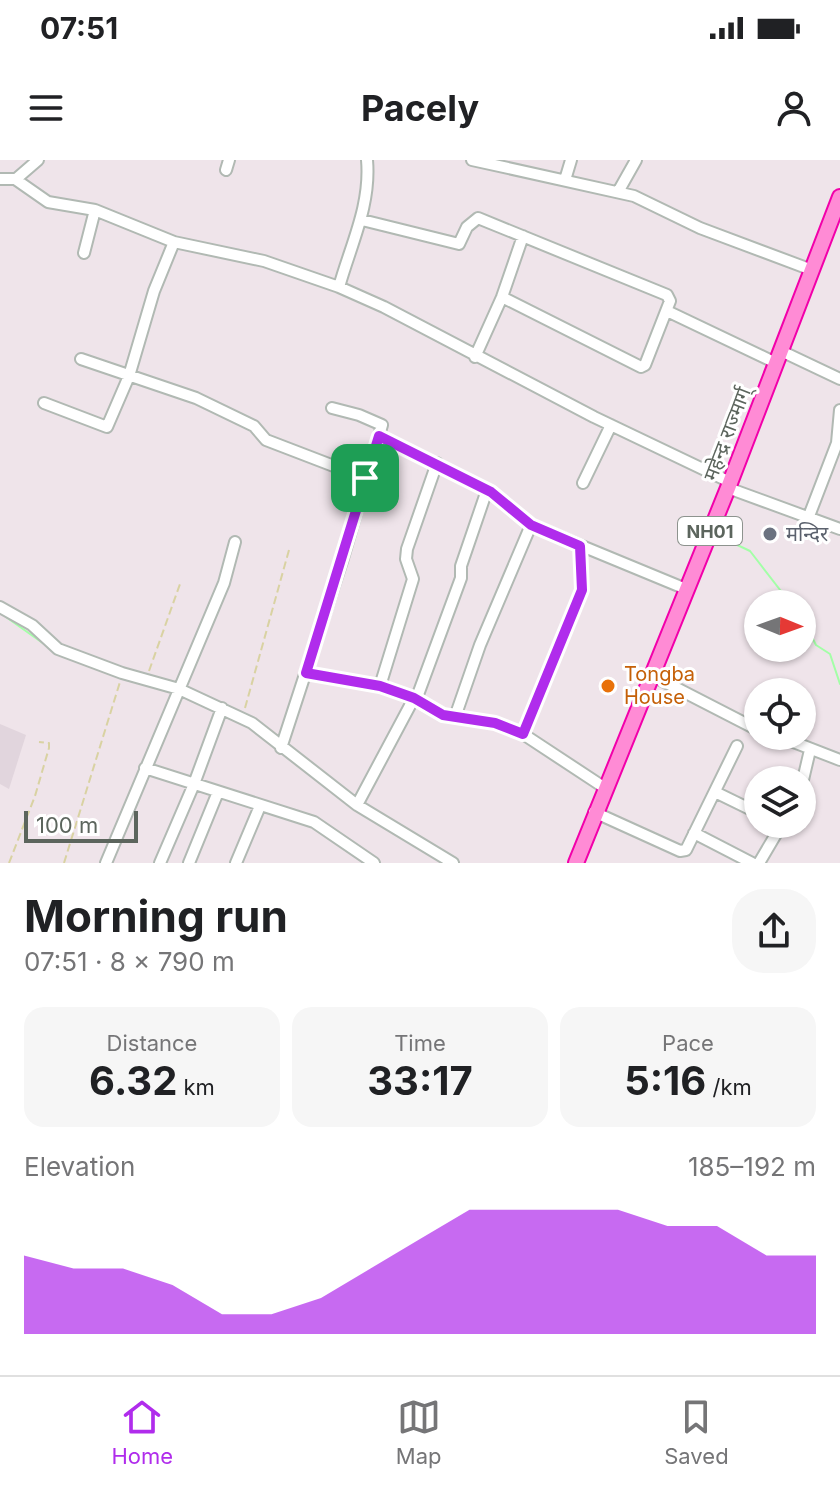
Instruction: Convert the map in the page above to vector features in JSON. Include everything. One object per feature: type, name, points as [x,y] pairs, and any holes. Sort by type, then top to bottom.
[{"type":"highway","name":"महेन्द्र राज्मार्ग्","points":[[576,863],[812,270],[835,224],[840,197]]},
{"type":"street","points":[[0,179],[15,179],[38,160]]},
{"type":"street","points":[[339,287],[362,220],[369,183],[367,160]]},
{"type":"street","points":[[472,160],[634,196],[700,228],[812,270]]},
{"type":"street","points":[[565,180],[571,160]]},
{"type":"street","points":[[618,192],[636,160]]},
{"type":"street","points":[[15,179],[48,202],[95,210],[174,242],[264,261],[339,287],[384,307],[475,357],[729,485],[840,529]]},
{"type":"street","points":[[84,253],[95,210]]},
{"type":"street","points":[[362,220],[459,244],[467,227],[478,218],[667,295],[670,301],[645,365],[641,367],[502,297]]},
{"type":"street","points":[[475,357],[502,297],[523,236]]},
{"type":"street","points":[[44,403],[107,427],[129,376],[144,334],[154,291],[174,242]]},
{"type":"street","points":[[667,311],[840,379]]},
{"type":"street","points":[[81,359],[196,398],[254,426],[266,440],[365,478]]},
{"type":"street","points":[[281,748],[343,558],[382,425],[332,408]]},
{"type":"street","points":[[809,516],[837,443],[840,410]]},
{"type":"street","points":[[583,483],[611,425]]},
{"type":"street","points":[[379,436],[487,490],[531,525],[686,589]]},
{"type":"street","points":[[380,686],[413,579],[406,559],[407,549],[437,463]]},
{"type":"street","points":[[357,805],[415,699],[461,578],[461,566],[487,490]]},
{"type":"street","points":[[455,717],[480,645],[531,525]]},
{"type":"street","points":[[106,863],[224,583],[235,542]]},
{"type":"street","points":[[523,734],[582,590],[580,546]]},
{"type":"street","points":[[1,611],[32,625],[58,649],[122,673],[179,689],[243,717],[357,805],[453,863]]},
{"type":"street","points":[[306,673],[380,686],[415,699],[443,715],[495,723],[523,734],[605,788]]},
{"type":"street","points":[[651,675],[744,723]]},
{"type":"street","points":[[160,863],[222,708]]},
{"type":"street","points":[[594,812],[680,851],[686,850],[737,746]]},
{"type":"street","points":[[806,766],[810,750],[840,760]]},
{"type":"street","points":[[145,768],[314,822],[374,863]]},
{"type":"street","points":[[189,863],[218,792]]},
{"type":"street","points":[[715,792],[744,806]]},
{"type":"street","points":[[236,863],[260,806]]},
{"type":"street","points":[[694,833],[752,863]]},
{"type":"street","points":[[759,863],[774,838]]},
{"type":"path","points":[[243,717],[289,550]]},
{"type":"path","points":[[146,680],[160,633],[180,584]]},
{"type":"path","points":[[64,863],[122,673]]},
{"type":"path","points":[[9,863],[35,796],[49,748],[49,743],[39,742]]},
{"type":"shaded area","points":[[0,724],[26,735],[9,789],[0,784]]},
{"type":"waterway","points":[[714,534],[750,551],[780,590]]},
{"type":"waterway","points":[[6,617],[54,651]]},
{"type":"waterway","points":[[816,645],[830,654],[840,684]]},
{"type":"waterway","points":[[59,654],[102,670]]},
{"type":"place","name":"मन्दिर","points":[[770,534]]},
{"type":"place","name":"Tongba House","points":[[608,686]]},
{"type":"route","points":[[379,436],[491,492],[531,525],[580,546],[582,590],[523,734],[495,723],[443,715],[414,698],[380,686],[306,673],[365,478],[379,436]]}]
